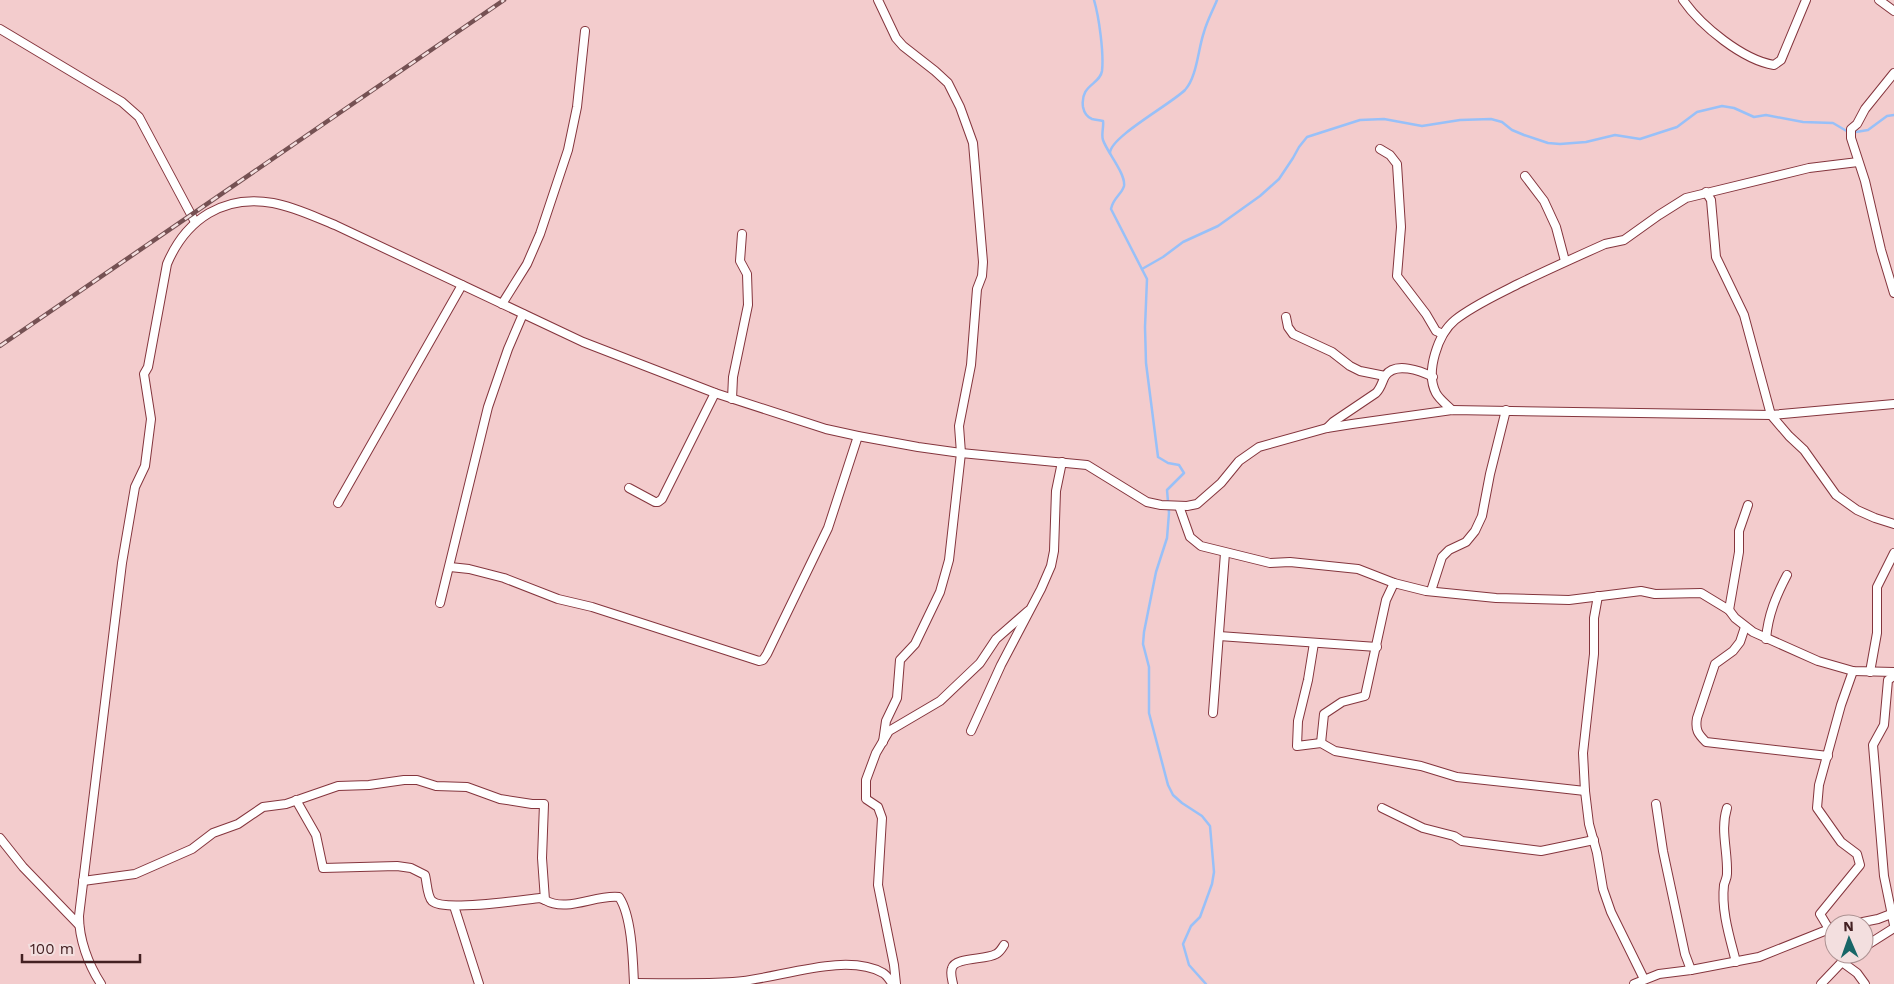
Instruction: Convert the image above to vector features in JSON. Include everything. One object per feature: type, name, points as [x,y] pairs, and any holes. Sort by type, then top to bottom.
[{"type":"street","points":[[878,0],[896,38],[948,83],[960,107],[973,144],[983,262],[978,290],[971,365],[959,426],[961,453],[947,568],[940,592],[915,644],[900,660],[897,698],[886,721],[883,742]]},
{"type":"street","points":[[1683,0],[1711,29],[1734,47],[1774,65],[1781,60],[1806,0]]},
{"type":"street","points":[[1879,0],[1894,11]]},
{"type":"street","points":[[0,28],[122,102],[134,112],[139,117],[195,222]]},
{"type":"street","points":[[502,304],[531,256],[568,150],[577,107],[585,31]]},
{"type":"street","points":[[1894,73],[1865,109],[1857,124],[1851,129],[1851,138],[1865,181],[1880,250],[1894,293]]},
{"type":"street","points":[[1380,149],[1390,155],[1397,164],[1401,227],[1398,276],[1436,331],[1443,334]]},
{"type":"street","points":[[1452,410],[1436,394],[1433,377],[1435,352],[1443,334],[1454,321],[1481,303],[1566,261],[1605,244],[1624,240],[1686,198],[1809,168],[1858,162]]},
{"type":"street","points":[[1525,176],[1544,201],[1556,227],[1566,261]]},
{"type":"street","points":[[1706,192],[1711,200],[1716,257],[1744,315],[1771,415],[1804,450],[1836,495],[1858,510],[1894,524]]},
{"type":"street","points":[[100,984],[93,972],[79,925],[122,563],[135,487],[145,466],[150,428],[149,400],[144,374],[148,367],[167,264],[173,250],[195,222],[206,214],[239,203],[256,201],[296,209],[335,225],[583,342],[732,399],[826,429],[918,448],[1087,466],[1147,502],[1161,505],[1197,504],[1221,483],[1239,461],[1259,447],[1327,428],[1452,410],[1771,415],[1894,404]]},
{"type":"street","points":[[732,399],[735,369],[748,305],[747,274],[740,261],[742,234]]},
{"type":"street","points":[[338,503],[462,285]]},
{"type":"street","points":[[440,603],[488,407],[508,349],[523,314]]},
{"type":"street","points":[[1286,316],[1288,327],[1293,334],[1332,352],[1360,371],[1385,376]]},
{"type":"street","points":[[1327,428],[1376,393],[1381,388],[1385,376],[1390,372],[1408,368],[1433,377]]},
{"type":"street","points":[[629,488],[655,502],[662,499],[715,393]]},
{"type":"street","points":[[1431,592],[1442,557],[1449,550],[1466,542],[1482,516],[1506,410]]},
{"type":"street","points":[[450,567],[469,569],[504,578],[558,599],[592,607],[759,661],[763,660],[828,528],[858,436]]},
{"type":"street","points":[[971,731],[1028,611],[1052,566],[1056,491],[1062,462]]},
{"type":"street","points":[[1175,505],[1190,537],[1201,546],[1270,563],[1290,562],[1358,569],[1394,583],[1431,592],[1496,598],[1569,600],[1629,591],[1662,595],[1701,594],[1729,610],[1745,627],[1766,639],[1818,661],[1853,671],[1894,672]]},
{"type":"street","points":[[1729,610],[1739,552],[1740,531],[1748,505]]},
{"type":"street","points":[[1213,713],[1225,552]]},
{"type":"street","points":[[1870,672],[1877,633],[1877,587],[1894,553]]},
{"type":"street","points":[[1766,639],[1775,598],[1787,575]]},
{"type":"street","points":[[1321,743],[1324,714],[1342,702],[1365,696],[1386,600],[1394,583]]},
{"type":"street","points":[[1598,596],[1594,618],[1594,654],[1583,753],[1585,791],[1589,824],[1594,840],[1603,889],[1611,912],[1644,979]]},
{"type":"street","points":[[895,984],[894,965],[878,885],[882,818],[878,808],[866,799],[866,780],[876,753],[889,732],[940,701],[980,662],[996,639],[1028,611]]},
{"type":"street","points":[[1745,627],[1740,642],[1716,664],[1697,718],[1695,727],[1699,735],[1706,742],[1828,756]]},
{"type":"street","points":[[1219,636],[1377,647]]},
{"type":"street","points":[[1314,643],[1308,680],[1298,721],[1297,746],[1321,743],[1334,751],[1421,766],[1457,777],[1585,791]]},
{"type":"street","points":[[1824,919],[1820,914],[1860,865],[1857,854],[1841,842],[1817,808],[1819,784],[1841,705],[1853,671]]},
{"type":"street","points":[[1874,940],[1894,927],[1884,876],[1872,745],[1884,724],[1888,680],[1894,676]]},
{"type":"street","points":[[83,881],[135,874],[192,849],[212,833],[238,824],[263,807],[286,804],[338,786],[417,780],[436,786],[467,787],[500,799],[544,804],[542,849],[545,900]]},
{"type":"street","points":[[296,800],[316,835],[323,868],[397,866],[411,868],[425,875],[430,899],[437,904],[454,906],[540,898],[551,904],[579,903],[611,896],[620,898],[624,904],[632,946],[634,984],[735,982],[775,974],[847,964],[864,966],[884,974],[895,984]]},
{"type":"street","points":[[1656,804],[1663,851],[1685,954],[1691,970]]},
{"type":"street","points":[[1382,808],[1423,828],[1454,836],[1462,841],[1541,851],[1594,840]]},
{"type":"street","points":[[1727,808],[1723,829],[1727,875],[1724,886],[1726,918],[1736,962]]},
{"type":"street","points":[[0,838],[23,867],[79,925]]},
{"type":"street","points":[[454,906],[479,984]]},
{"type":"street","points":[[1874,920],[1891,914]]},
{"type":"street","points":[[1634,984],[1659,974],[1759,957],[1824,931]]},
{"type":"street","points":[[953,984],[951,970],[953,965],[957,962],[988,957],[998,953],[1004,945]]},
{"type":"street","points":[[1821,984],[1840,964]]},
{"type":"street","points":[[1845,964],[1857,973],[1865,984]]},
{"type":"waterway","points":[[1094,0],[1101,35],[1102,71],[1098,79],[1084,94],[1083,107],[1090,118],[1103,121],[1103,140],[1124,181],[1123,189],[1111,209],[1147,279],[1146,363],[1158,457],[1168,463],[1179,465],[1184,473],[1167,490],[1169,513],[1167,538],[1156,572],[1143,644],[1149,667],[1149,713],[1168,785],[1173,795],[1202,816],[1210,826],[1214,872],[1212,884],[1200,917],[1191,926],[1183,944],[1189,965],[1206,984]]},
{"type":"waterway","points":[[1110,153],[1120,138],[1185,90],[1195,70],[1205,28],[1217,0]]},
{"type":"waterway","points":[[1142,269],[1163,257],[1183,242],[1218,226],[1260,196],[1279,179],[1307,137],[1360,120],[1384,119],[1422,126],[1460,120],[1491,119],[1502,122],[1512,130],[1524,135],[1548,143],[1560,144],[1586,142],[1615,135],[1640,139],[1677,127],[1697,112],[1722,106],[1734,108],[1754,117],[1766,115],[1803,122],[1833,123],[1850,133],[1868,130],[1887,116],[1894,115]]},
{"type":"railway","points":[[0,346],[504,0]]}]
